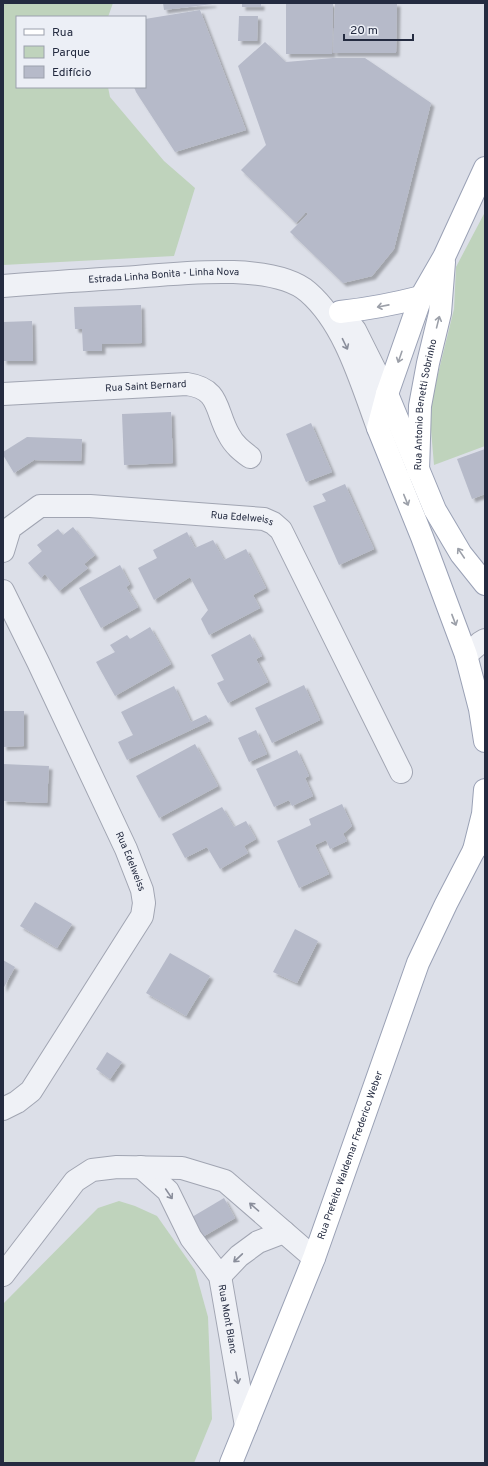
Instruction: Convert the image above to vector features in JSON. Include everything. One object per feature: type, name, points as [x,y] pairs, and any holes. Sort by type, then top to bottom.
[{"type":"main road","name":"Rua Antonio Benetti Sobrinho","points":[[378,428],[387,394],[421,297],[444,258],[485,168]]},
{"type":"main road","name":"Rua Antonio Benetti Sobrinho","points":[[418,471],[420,406],[440,313],[444,258]]},
{"type":"main road","points":[[340,312],[382,307],[421,297]]},
{"type":"main road","name":"Rua Antonio Benetti Sobrinho","points":[[387,394],[418,471]]},
{"type":"main road","points":[[378,428],[422,537],[466,655],[483,710],[485,741]]},
{"type":"main road","points":[[418,471],[435,510],[461,554],[485,584]]},
{"type":"main road","name":"Rua Prefeito Waldemar Frederico Weber","points":[[231,1463],[314,1258],[418,963],[446,904],[480,843],[485,790]]},
{"type":"street","name":"Estrada Linha Bonita - Linha Nova","points":[[3,286],[197,273],[239,272],[274,276],[295,283],[306,290],[331,319],[348,352],[378,428]]},
{"type":"street","name":"Estrada Linha Bonita - Linha Nova","points":[[316,300],[331,305],[340,312],[355,330],[387,394]]},
{"type":"street","name":"Rua Saint Bernard","points":[[3,394],[187,384],[196,385],[205,389],[212,396],[228,435],[235,445],[250,457]]},
{"type":"street","name":"Rua Edelweiss","points":[[3,551],[10,528],[40,506],[90,506],[264,519],[273,523],[281,530],[401,772]]},
{"type":"street","name":"Rua Edelweiss","points":[[3,592],[45,676],[126,848],[138,879],[144,903],[142,916],[32,1091],[17,1102],[3,1109]]},
{"type":"street","points":[[466,655],[485,640]]},
{"type":"street","points":[[3,1275],[75,1181],[92,1170],[117,1166],[182,1168],[225,1181],[314,1258]]},
{"type":"street","name":"Rua Mont Blanc","points":[[141,1167],[168,1191],[191,1238],[220,1276],[246,1426]]},
{"type":"street","points":[[220,1276],[239,1256],[258,1242],[284,1232]]},
{"type":"green space","points":[[3,3],[113,3],[108,16],[16,16],[16,88],[108,88],[110,97],[164,161],[195,188],[174,256],[3,265]]},
{"type":"green space","points":[[485,212],[485,446],[434,465],[430,418],[433,394],[454,309],[456,267]]},
{"type":"green space","points":[[119,1201],[135,1206],[157,1216],[195,1270],[208,1317],[212,1419],[194,1463],[3,1463],[3,1304],[98,1208]]},
{"type":"building","points":[[163,3],[213,3],[213,4],[164,10]]},
{"type":"building","points":[[242,3],[261,3],[261,7],[242,7]]},
{"type":"building","points":[[286,3],[333,3],[332,54],[286,54]]},
{"type":"building","points":[[335,3],[397,3],[396,53],[333,53]]},
{"type":"building","points":[[200,10],[246,130],[175,152],[134,88],[146,88],[146,19]]},
{"type":"building","points":[[239,16],[258,16],[257,41],[238,41]]},
{"type":"building","points":[[265,42],[286,62],[333,58],[365,58],[431,103],[394,249],[372,276],[343,283],[290,232],[308,214],[306,212],[296,223],[241,170],[266,145],[238,66]]},
{"type":"building","points":[[141,305],[142,343],[102,344],[102,351],[83,351],[82,329],[75,329],[74,307]]},
{"type":"building","points":[[32,321],[33,361],[3,361],[3,322]]},
{"type":"building","points":[[171,412],[173,463],[124,465],[122,414]]},
{"type":"building","points":[[311,423],[332,472],[306,482],[286,434]]},
{"type":"building","points":[[27,437],[82,439],[81,461],[34,460],[14,473],[3,455],[3,452]]},
{"type":"building","points":[[485,449],[485,494],[472,499],[457,459]]},
{"type":"building","points":[[345,484],[374,549],[339,565],[313,506],[326,501],[322,494]]},
{"type":"building","points":[[73,527],[95,555],[84,564],[88,568],[59,591],[45,574],[41,578],[28,563],[42,551],[37,545],[58,529],[63,535]]},
{"type":"building","points":[[187,532],[195,548],[213,540],[224,560],[246,549],[266,588],[253,595],[260,608],[209,635],[201,619],[208,610],[190,577],[154,600],[138,568],[157,558],[153,550]]},
{"type":"building","points":[[120,565],[130,584],[126,587],[138,607],[101,628],[79,588]]},
{"type":"building","points":[[150,627],[171,664],[115,696],[96,662],[115,652],[110,645],[127,635],[130,639]]},
{"type":"building","points":[[250,634],[262,656],[256,659],[268,682],[228,703],[217,683],[224,680],[211,655]]},
{"type":"building","points":[[304,685],[320,720],[272,743],[255,708]]},
{"type":"building","points":[[174,686],[191,722],[206,715],[210,721],[127,760],[118,742],[133,735],[121,712]]},
{"type":"building","points":[[3,711],[24,711],[24,746],[3,747]]},
{"type":"building","points":[[256,730],[267,754],[249,762],[238,738]]},
{"type":"building","points":[[195,744],[218,786],[159,818],[136,776]]},
{"type":"building","points":[[297,750],[309,776],[305,778],[313,796],[292,806],[289,800],[274,807],[256,769]]},
{"type":"building","points":[[3,764],[49,766],[47,803],[3,801]]},
{"type":"building","points":[[342,804],[352,826],[343,834],[347,841],[330,849],[326,840],[315,845],[329,874],[299,888],[277,841],[311,825],[309,819]]},
{"type":"building","points":[[222,807],[234,827],[246,821],[256,839],[244,846],[248,853],[220,869],[207,847],[185,858],[172,834]]},
{"type":"building","points":[[35,902],[72,924],[57,948],[20,926]]},
{"type":"building","points":[[295,929],[318,941],[297,983],[273,972]]},
{"type":"building","points":[[170,953],[210,976],[186,1016],[146,993]]},
{"type":"building","points":[[3,960],[15,967],[3,989]]},
{"type":"building","points":[[107,1052],[122,1062],[110,1079],[96,1069]]},
{"type":"building","points":[[224,1198],[235,1218],[199,1239],[187,1220]]}]
